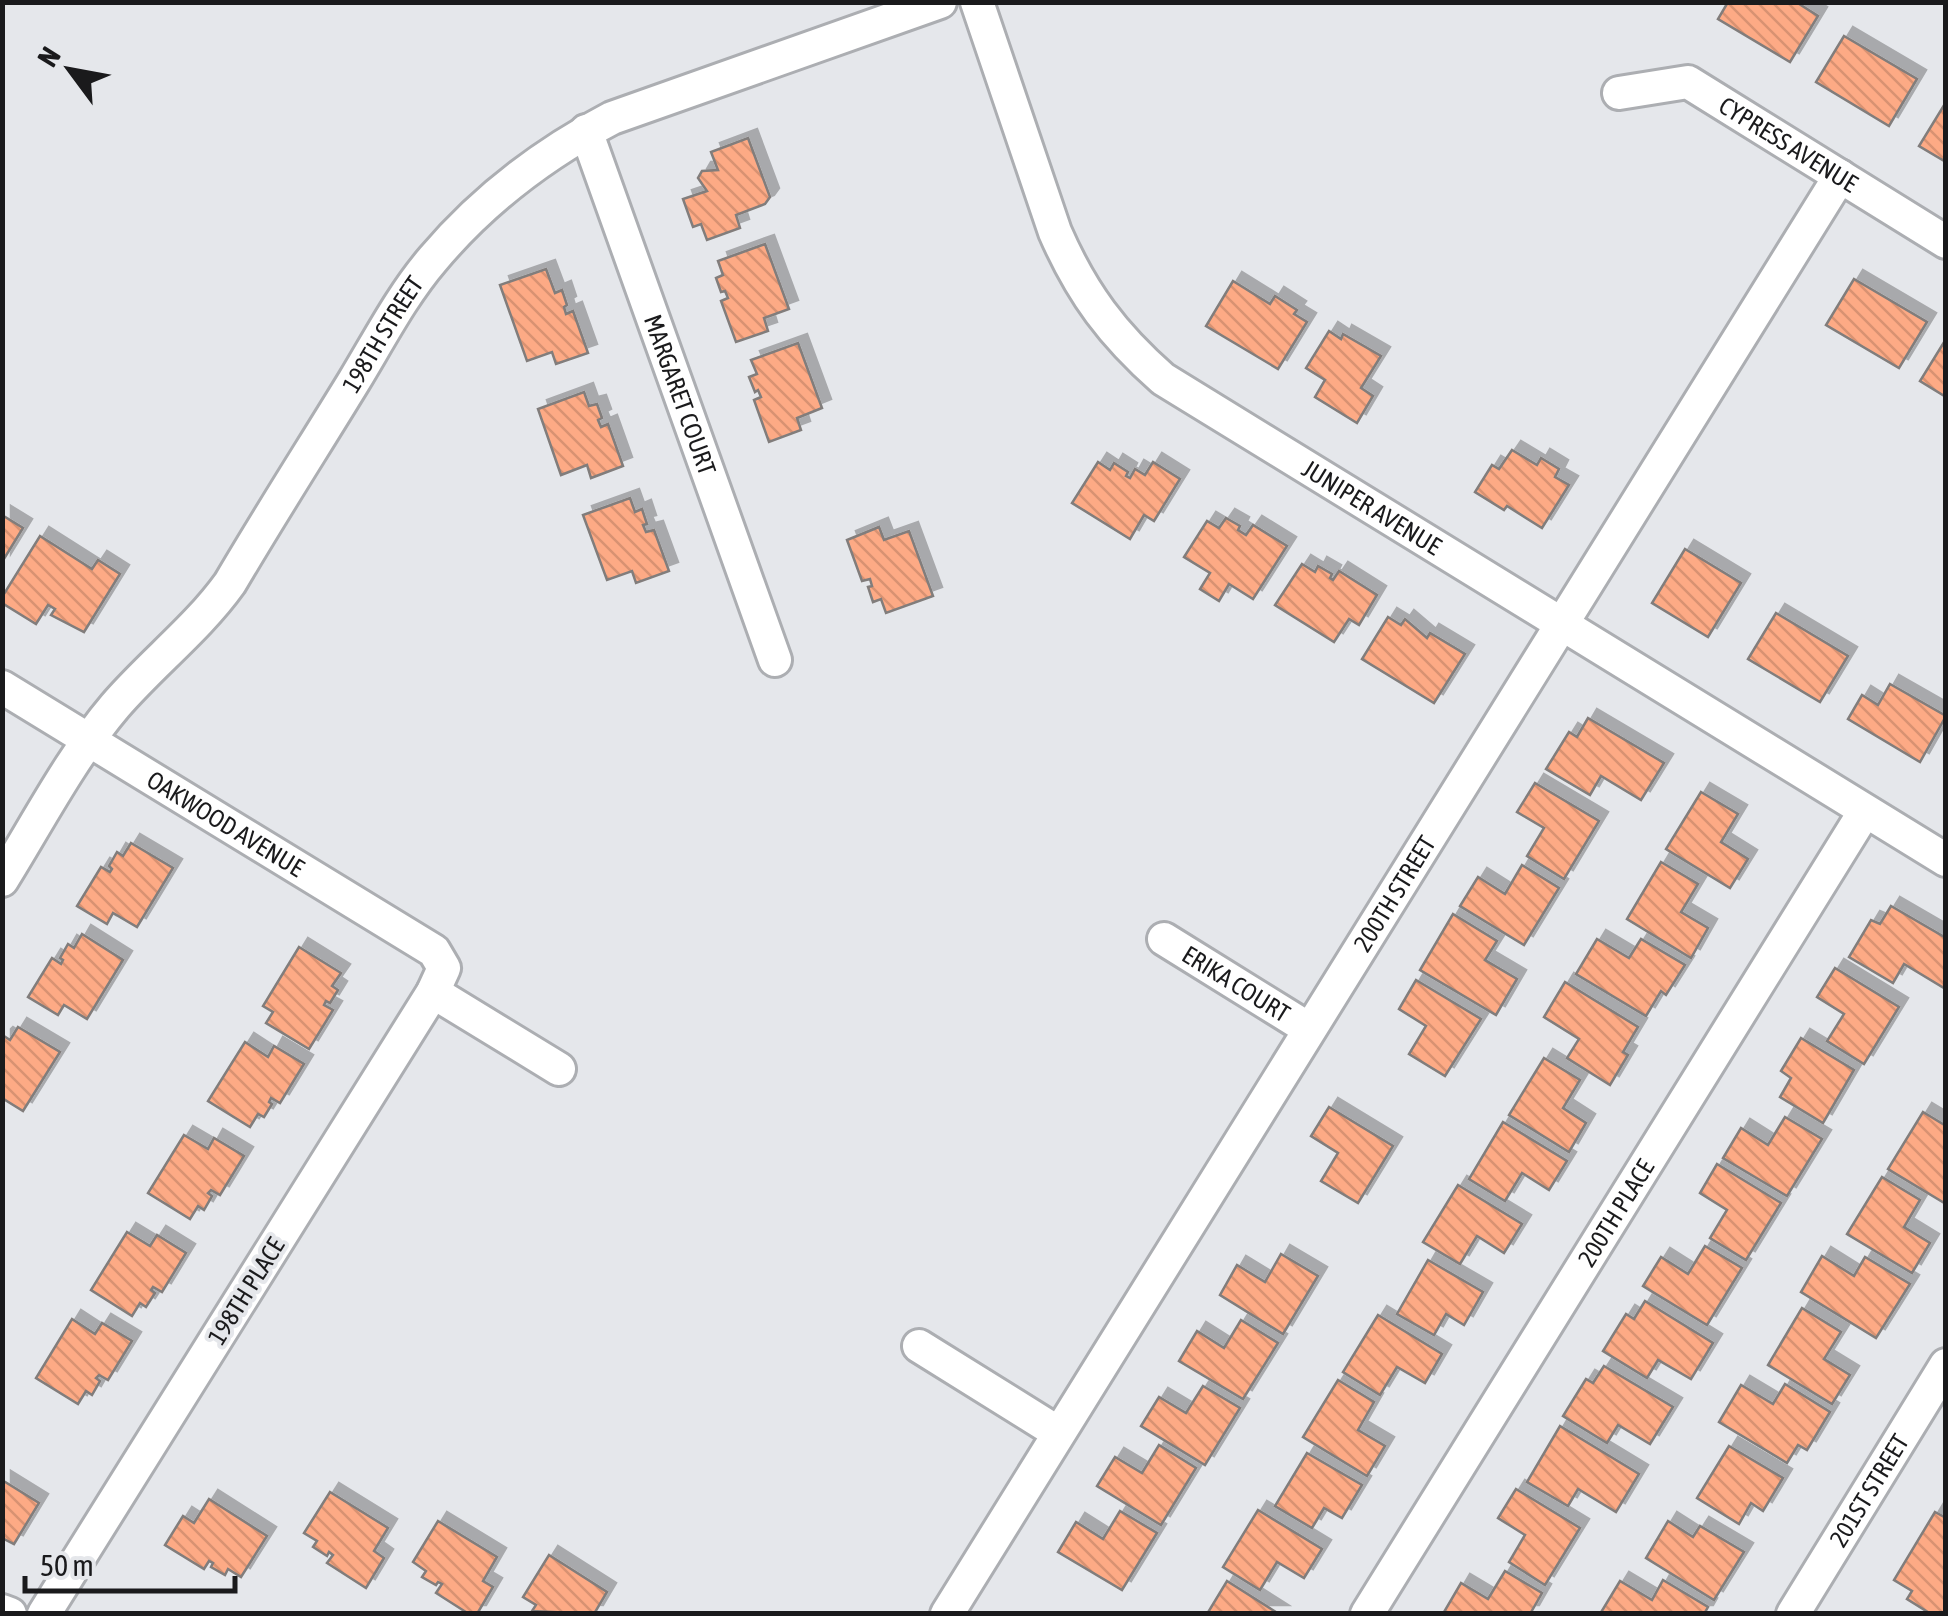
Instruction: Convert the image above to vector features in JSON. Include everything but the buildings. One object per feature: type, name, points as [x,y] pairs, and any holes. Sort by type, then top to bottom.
[{"type":"street","name":"198TH STREET","points":[[2,880],[90,740],[134,686],[198,624],[230,583],[431,260],[511,183],[612,118],[940,2]]},
{"type":"street","name":"JUNIPER AVENUE","points":[[977,2],[1063,250],[1088,299],[1128,348],[1163,380],[1946,860]]},
{"type":"street","name":"CYPRESS AVENUE","points":[[1619,93],[1688,82],[1946,242]]},
{"type":"street","name":"MARGARET COURT","points":[[586,132],[776,660]]},
{"type":"street","name":"200TH STREET","points":[[947,1614],[1840,176]]},
{"type":"street","name":"OAKWOOD AVENUE","points":[[2,687],[434,951],[439,980],[559,1069]]},
{"type":"street","name":"200TH PLACE","points":[[1367,1614],[1864,810]]},
{"type":"street","name":"ERIKA COURT","points":[[1164,940],[1309,1029]]},
{"type":"street","name":"198TH PLACE","points":[[44,1614],[439,980]]},
{"type":"street","points":[[919,1346],[1057,1432]]},
{"type":"street","name":"201ST STREET","points":[[1795,1613],[1946,1365]]},
{"type":"street","points":[[2,1611],[10,1614]]}]
